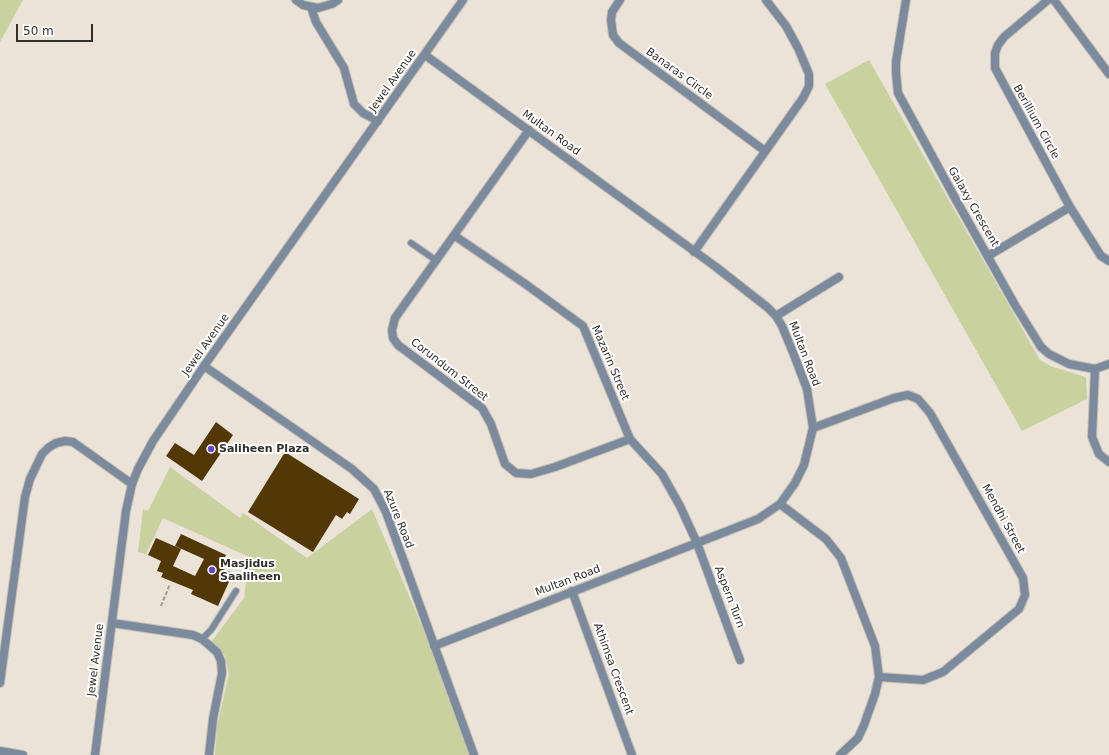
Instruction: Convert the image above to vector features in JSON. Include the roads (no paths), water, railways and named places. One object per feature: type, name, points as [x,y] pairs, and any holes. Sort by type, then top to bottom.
[{"type":"street","points":[[296,0],[310,7],[326,6],[338,0]]},
{"type":"street","name":"Jewel Avenue","points":[[95,755],[126,511],[132,484],[153,441],[204,366],[463,0]]},
{"type":"street","name":"Banaras Circle","points":[[620,0],[612,12],[611,20],[613,35],[619,44],[766,151]]},
{"type":"street","points":[[694,252],[803,98],[809,86],[810,78],[798,48],[786,26],[766,0]]},
{"type":"street","name":"Galaxy Crescent","points":[[906,0],[896,67],[898,93],[925,145],[1015,305],[1041,347],[1048,354],[1069,364],[1095,369]]},
{"type":"street","name":"Berillium Circle","points":[[1048,0],[1004,37],[998,44],[995,53],[995,68],[1070,207],[1101,256],[1109,261]]},
{"type":"street","points":[[1054,0],[1109,74]]},
{"type":"street","points":[[310,7],[316,22],[344,68],[354,104],[362,113],[378,121]]},
{"type":"street","name":"Multan Road","points":[[425,55],[756,297],[776,316],[788,339],[807,390],[813,428],[800,474],[780,504],[758,519],[434,646]]},
{"type":"street","name":"Corundum Street","points":[[529,130],[455,236],[395,318],[392,330],[393,338],[398,345],[482,408],[491,424],[502,457],[509,469],[516,474],[531,474],[630,439]]},
{"type":"street","points":[[988,256],[1070,207]]},
{"type":"street","name":"Mazarin Street","points":[[455,236],[531,287],[584,326],[630,439],[668,482],[697,542]]},
{"type":"street","points":[[776,316],[840,277]]},
{"type":"street","points":[[1109,364],[1095,369],[1092,438],[1099,454],[1109,462]]},
{"type":"street","name":"Azure Road","points":[[204,366],[352,469],[374,489],[386,512],[474,755]]},
{"type":"street","name":"Mendhi Street","points":[[813,428],[894,398],[908,395],[918,399],[930,413],[1023,578],[1025,595],[1019,609],[943,672],[923,680],[879,677]]},
{"type":"street","points":[[0,683],[2,651],[25,497],[30,479],[42,454],[56,443],[65,441],[73,442],[132,484]]},
{"type":"street","points":[[780,504],[826,539],[841,558],[875,646],[879,677],[864,726],[858,738],[840,755]]},
{"type":"street","name":"Aspern Turn","points":[[697,542],[740,660]]},
{"type":"street","name":"Athimsa Crescent","points":[[572,591],[632,755]]},
{"type":"street","points":[[112,623],[178,632],[202,638],[217,652],[221,661],[222,674],[213,718],[209,755]]},
{"type":"street","points":[[0,751],[23,755]]},
{"type":"lane","points":[[410,243],[437,261]]},
{"type":"lane","points":[[202,638],[211,630],[236,591]]},
{"type":"place","name":"Saliheen Plaza","points":[[211,449]]},
{"type":"place","name":"Masjidus Saaliheen","points":[[212,570]]}]
